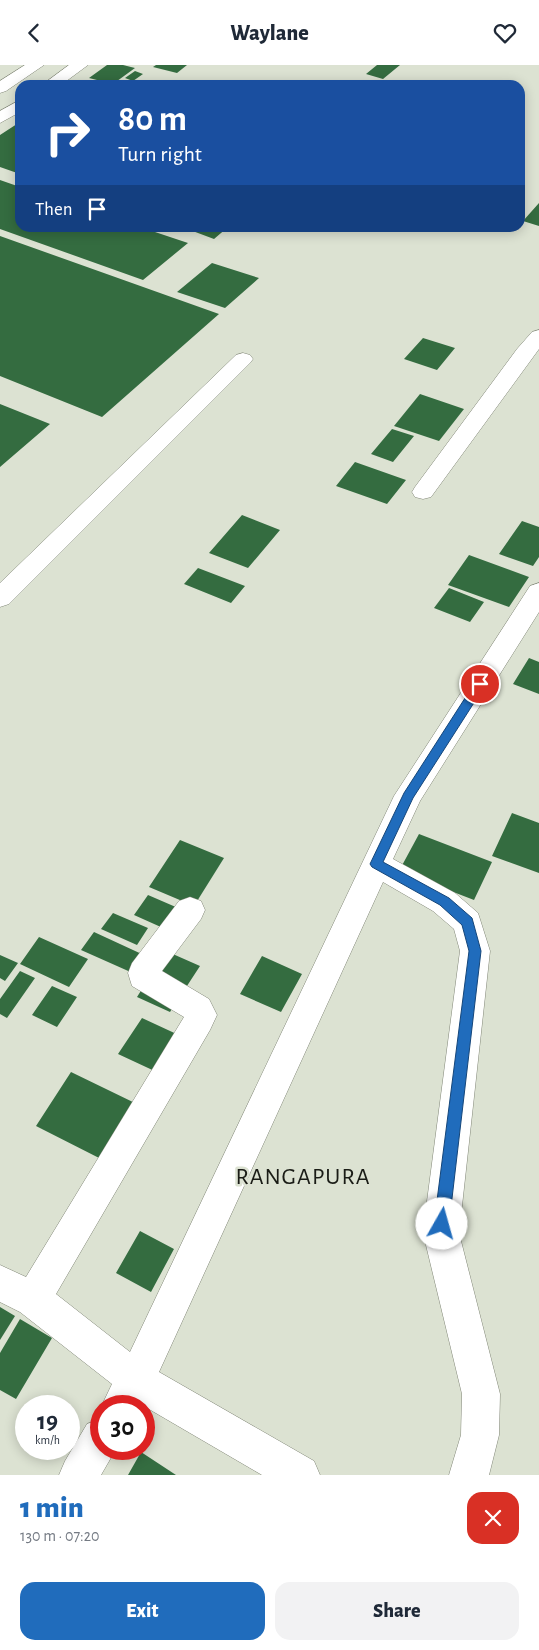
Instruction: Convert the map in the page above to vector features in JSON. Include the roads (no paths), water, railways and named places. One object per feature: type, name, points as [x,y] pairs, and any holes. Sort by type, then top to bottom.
[{"type":"street","points":[[0,88],[36,65]]},
{"type":"street","points":[[58,80],[80,65]]},
{"type":"street","points":[[0,118],[15,108]]},
{"type":"street","points":[[423,492],[524,353],[539,337]]},
{"type":"street","points":[[0,598],[243,359]]},
{"type":"street","points":[[128,1393],[408,796],[539,592]]},
{"type":"street","points":[[376,864],[444,901],[467,922],[475,951],[442,1224],[443,1241],[481,1394],[483,1414],[482,1436],[469,1475]]},
{"type":"street","points":[[33,1299],[199,1020],[201,1015],[198,1009],[144,976],[143,973],[190,910]]},
{"type":"street","points":[[0,1283],[33,1299],[128,1393],[300,1475]]},
{"type":"street","points":[[80,1475],[90,1457]]},
{"type":"district","name":"RANGAPURA","points":[[303,1176]]}]
